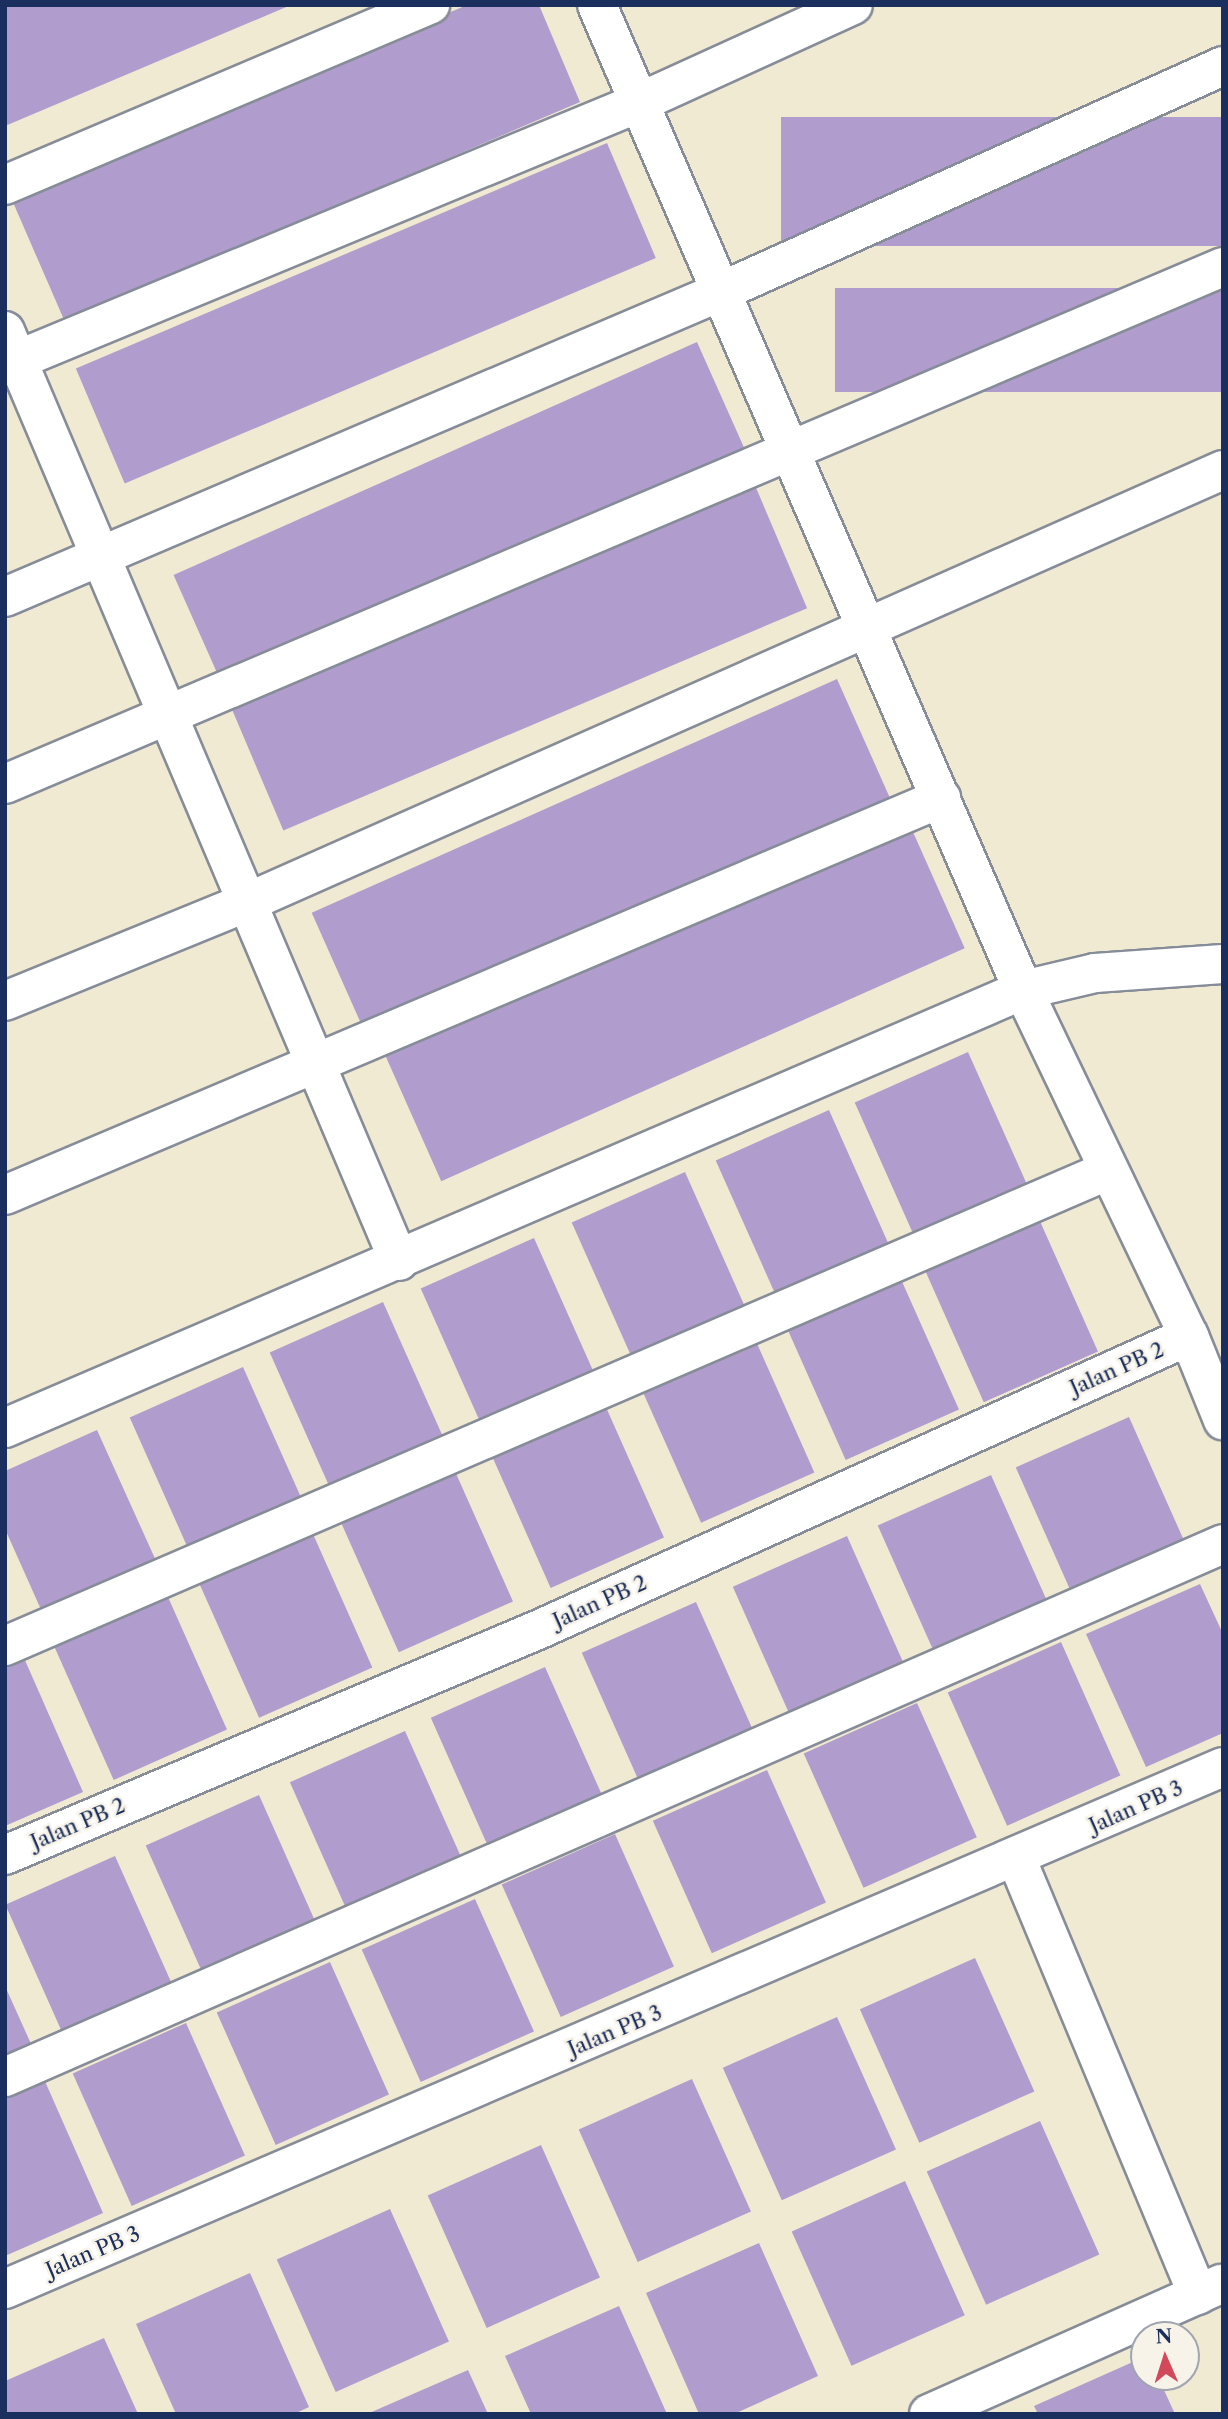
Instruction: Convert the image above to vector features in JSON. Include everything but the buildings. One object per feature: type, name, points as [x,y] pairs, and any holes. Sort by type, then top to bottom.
[{"type":"street","points":[[5,185],[430,5]]},
{"type":"street","points":[[597,5],[871,630],[1023,990],[1189,1336],[1223,1420]]},
{"type":"street","points":[[399,1261],[102,558],[9,352],[638,103],[853,5]]},
{"type":"street","points":[[5,597],[102,558],[722,291],[1223,66]]},
{"type":"street","points":[[5,784],[1223,267]]},
{"type":"street","points":[[5,1001],[248,902],[871,630],[1223,470]]},
{"type":"street","points":[[5,1195],[317,1066],[941,798]]},
{"type":"street","points":[[5,1428],[399,1261],[1023,990],[1095,973],[1223,964]]},
{"type":"street","points":[[5,1647],[1110,1170]]},
{"type":"street","name":"Jalan PB 2","points":[[5,1855],[540,1629],[1189,1336]]},
{"type":"street","points":[[5,2077],[1223,1544]]},
{"type":"street","name":"Jalan PB 3","points":[[5,2289],[1017,1860],[1223,1767]]},
{"type":"street","points":[[929,2414],[1211,2289],[1017,1860]]}]
